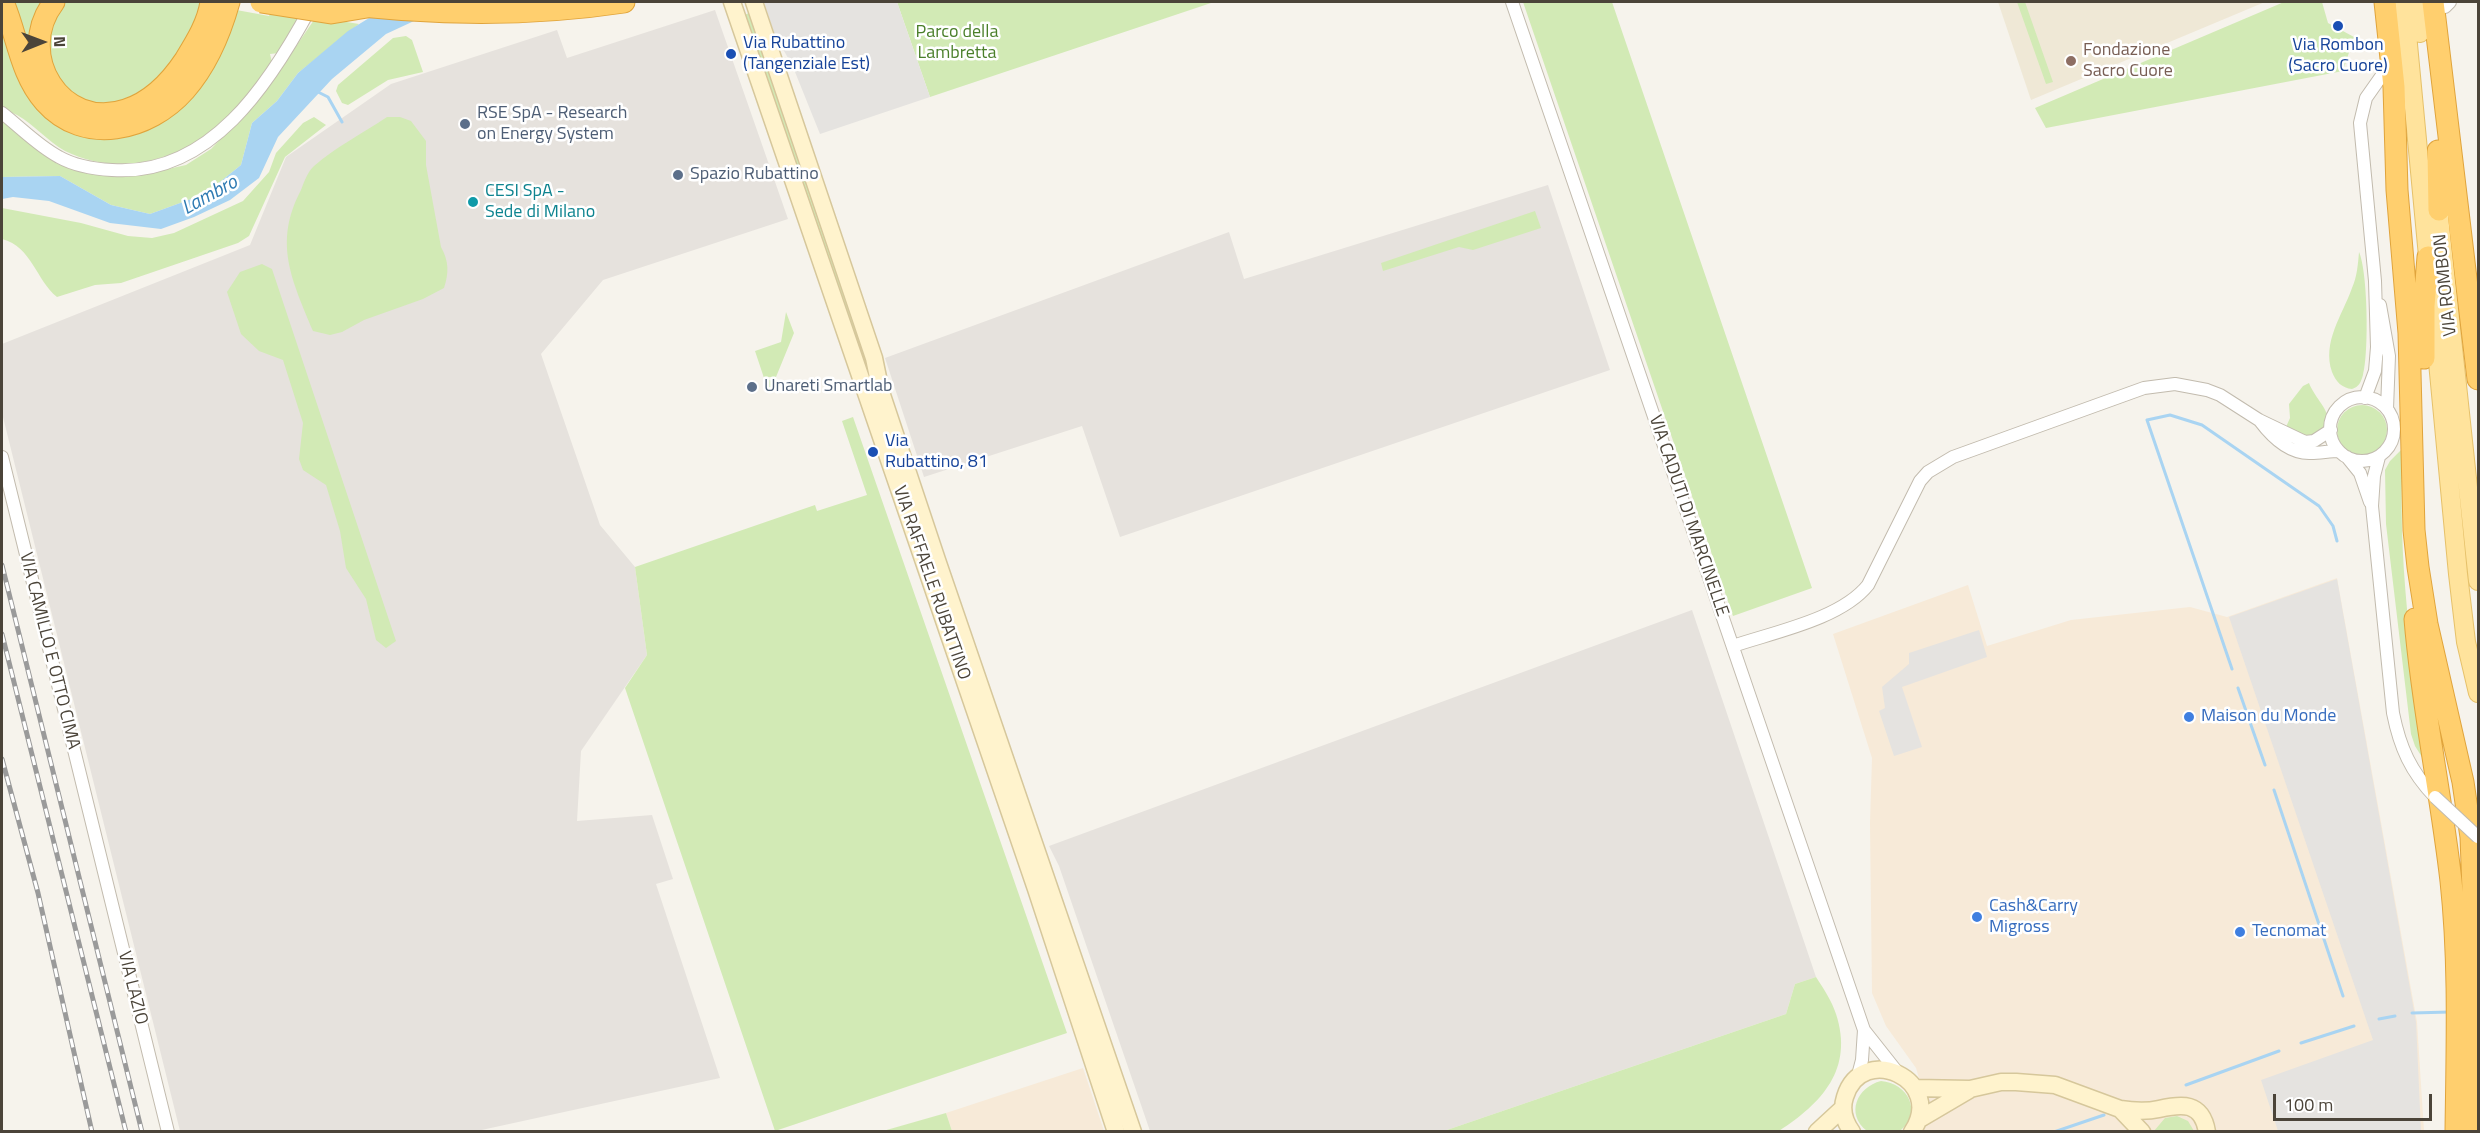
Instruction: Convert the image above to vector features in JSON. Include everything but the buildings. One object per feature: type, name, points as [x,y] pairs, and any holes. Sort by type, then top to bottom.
[{"type":"highway","points":[[3,2],[29,78],[43,100],[57,112],[79,124],[104,129],[149,98],[173,76],[201,34],[211,2]]},
{"type":"highway","points":[[54,2],[44,16],[38,36],[39,60],[58,94],[72,104],[91,112],[119,120],[145,121],[168,106],[184,91],[211,51],[229,2]]},
{"type":"highway","points":[[261,2],[331,13],[367,7]]},
{"type":"highway","points":[[329,2],[410,11],[490,13],[590,7],[624,2]]},
{"type":"highway","points":[[2385,2],[2395,109],[2397,190],[2409,333],[2414,530],[2421,597],[2463,782],[2471,837],[2478,1021],[2475,1131]]},
{"type":"highway","points":[[2431,214],[2435,27],[2443,3]]},
{"type":"highway","points":[[2435,27],[2478,379]]},
{"type":"highway","points":[[2428,257],[2424,306],[2428,542],[2443,693]]},
{"type":"highway","points":[[2413,480],[2409,554],[2417,647],[2440,794],[2455,920],[2458,1022],[2456,1131]]},
{"type":"main road","name":"VIA ROMBON","points":[[2404,2],[2417,125],[2431,214],[2478,574]]},
{"type":"main road","name":"VIA ROMBON","points":[[2416,2],[2431,214],[2428,257],[2457,568],[2466,642],[2478,693]]},
{"type":"main road","points":[[2389,34],[2431,214]]},
{"type":"street","points":[[2,113],[60,158],[87,167],[124,171],[157,166],[177,160],[219,133],[254,97],[278,63],[314,2]]},
{"type":"street","name":"VIA RAFFAELE RUBATTINO","points":[[732,2],[1078,1013],[1093,1067],[1116,1131]]},
{"type":"street","name":"VIA RAFFAELE RUBATTINO","points":[[754,2],[874,357],[881,392],[937,560],[1133,1131]]},
{"type":"street","name":"VIA CADUTI DI MARCINELLE","points":[[1512,2],[1864,1030],[1864,1048],[1857,1078]]},
{"type":"street","points":[[2365,398],[2376,367],[2375,280],[2360,123],[2366,98],[2385,71]]},
{"type":"street","points":[[2375,280],[2389,345],[2387,410]]},
{"type":"street","points":[[1733,646],[1826,615],[1844,607],[1856,598],[1868,585],[1920,481],[1928,472],[1953,457],[2144,388],[2175,384],[2207,390],[2220,395],[2259,420],[2304,442],[2314,441],[2331,430]]},
{"type":"street","points":[[2372,506],[2360,472],[2333,442],[2331,430],[2332,419],[2342,405],[2355,398],[2376,401],[2387,410],[2393,422],[2394,435],[2386,450],[2379,457],[2374,476],[2372,506],[2396,726],[2407,761],[2420,781],[2478,837]]},
{"type":"street","points":[[2259,420],[2273,438],[2296,450],[2308,453],[2343,454],[2363,461],[2379,457]]},
{"type":"street","name":"VIA CAMILLO E OTTO CIMA","points":[[2,457],[96,845]]},
{"type":"street","name":"VIA LAZIO","points":[[96,845],[168,1131]]},
{"type":"street","name":"VIA CADUTI DI MARCINELLE","points":[[1864,1030],[1898,1073]]},
{"type":"street","points":[[1852,1131],[1846,1122],[1843,1108],[1847,1092],[1857,1078],[1874,1070],[1884,1069],[1898,1073],[1915,1088],[1920,1106],[1915,1126]]},
{"type":"street","points":[[1915,1088],[1970,1089],[2001,1082],[2037,1082],[2071,1090],[2120,1109],[2134,1111],[2159,1109],[2172,1105],[2186,1106],[2198,1114],[2207,1131]]},
{"type":"street","points":[[1915,1126],[1970,1089]]},
{"type":"street","points":[[1816,1131],[1843,1108]]},
{"type":"street","points":[[2120,1109],[2142,1131]]},
{"type":"street","points":[[2147,1131],[2159,1109]]},
{"type":"shaded area","points":[[764,2],[897,2],[930,97],[820,134],[793,67],[774,33]]},
{"type":"shaded area","name":"Fondazione Sacro Cuore","points":[[1998,2],[2265,2],[2031,100]]},
{"type":"shaded area","points":[[715,10],[788,219],[603,280],[541,354],[600,525],[635,567],[647,655],[581,751],[577,821],[652,815],[673,879],[656,884],[720,1078],[477,1131],[180,1131],[2,413],[2,344],[250,245],[286,157],[391,84],[557,30],[567,58]]},
{"type":"shaded area","points":[[1548,185],[1610,370],[1120,537],[1082,426],[924,477],[885,358],[1229,232],[1244,279]]},
{"type":"shaded area","points":[[2337,578],[2417,1022],[2424,1131],[1918,1131],[1926,1102],[1916,1068],[1886,1026],[1872,993],[1870,823],[1872,758],[1833,634],[1968,585],[1987,646],[2071,620],[2190,607],[2227,617]]},
{"type":"shaded area","points":[[2337,579],[2416,1022],[2421,1131],[2278,1131],[2261,1080],[2373,1040],[2229,617]]},
{"type":"shaded area","points":[[1692,610],[1816,977],[1795,984],[1786,1014],[1444,1131],[1150,1131],[1059,866],[1049,846]]},
{"type":"shaded area","points":[[1979,630],[1987,657],[1902,687],[1922,747],[1894,756],[1879,711],[1885,708],[1882,687],[1909,664],[1909,653]]},
{"type":"shaded area","points":[[1083,1068],[1104,1131],[952,1131],[946,1113]]},
{"type":"green space","points":[[9,2],[45,2],[32,30],[30,43],[34,73],[46,93],[63,108],[86,118],[99,119],[126,116],[145,108],[161,95],[189,62],[200,42],[215,4],[222,5],[204,48],[192,69],[178,88],[161,104],[142,116],[120,122],[96,123],[68,114],[45,95],[38,84],[24,50]]},
{"type":"green space","points":[[59,2],[202,2],[193,37],[144,97],[93,108],[49,79],[49,16]]},
{"type":"green space","name":"Parco della Lambretta","points":[[897,2],[1214,2],[930,97]]},
{"type":"green space","points":[[1523,2],[1612,2],[1812,588],[1733,616]]},
{"type":"green space","points":[[2017,2],[2025,2],[2053,82],[2046,84]]},
{"type":"green space","points":[[2284,2],[2322,2],[2328,23],[2354,37],[2343,71],[2046,128],[2035,108]]},
{"type":"green space","points":[[231,9],[269,16],[271,11],[301,16],[279,53],[270,54],[272,62],[235,112],[220,126],[185,148],[166,156],[126,164],[85,159],[65,151],[23,119],[2,108],[2,12],[23,78],[102,135]]},
{"type":"green space","points":[[749,13],[1129,1131],[1123,1131],[744,15]]},
{"type":"green space","points":[[316,17],[359,24],[298,73],[277,101],[252,123],[241,165],[205,194],[150,214],[111,205],[60,176],[2,177],[2,117],[96,174],[118,177],[141,175],[186,165],[211,149],[262,96]]},
{"type":"green space","points":[[406,36],[412,40],[423,72],[388,80],[348,105],[342,103],[336,91],[338,85],[393,38]]},
{"type":"green space","points":[[314,117],[326,125],[285,157],[249,236],[238,243],[121,283],[95,285],[57,297],[27,256],[12,243],[2,239],[2,208],[81,223],[128,236],[152,238],[174,233],[243,201],[269,172],[276,153],[303,123]]},
{"type":"green space","points":[[387,117],[400,117],[411,121],[426,141],[426,165],[441,247],[447,262],[444,288],[423,299],[364,320],[342,332],[330,335],[313,331],[298,295],[289,261],[288,227],[293,209],[306,177],[314,166],[340,146]]},
{"type":"green space","points":[[1535,211],[1541,228],[1473,250],[1459,247],[1383,271],[1381,263]]},
{"type":"green space","points":[[2359,252],[2366,294],[2366,350],[2363,375],[2358,386],[2352,389],[2342,386],[2335,379],[2330,361],[2330,350],[2334,329],[2355,279]]},
{"type":"green space","points":[[262,264],[272,269],[396,641],[386,648],[376,640],[366,599],[346,568],[340,531],[326,485],[303,470],[299,459],[303,423],[283,360],[259,351],[241,334],[227,292],[240,272]]},
{"type":"green space","points":[[786,312],[794,333],[776,377],[769,377],[769,380],[774,381],[769,393],[755,351],[781,342]]},
{"type":"green space","points":[[2309,383],[2327,413],[2328,420],[2319,432],[2306,438],[2286,427],[2290,418],[2289,404],[2303,386]]},
{"type":"green space","points":[[2357,405],[2367,405],[2380,412],[2387,425],[2387,435],[2380,448],[2367,455],[2357,455],[2348,451],[2341,444],[2337,435],[2337,425],[2341,416],[2348,409]]},
{"type":"green space","points":[[853,417],[1067,1033],[775,1131],[625,688],[647,655],[635,567],[815,505],[817,511],[867,495],[842,421]]},
{"type":"green space","points":[[2403,448],[2402,529],[2407,610],[2430,770],[2415,746],[2411,734],[2386,524],[2385,470],[2390,461]]},
{"type":"green space","points":[[1816,977],[1830,999],[1836,1014],[1841,1052],[1837,1068],[1821,1096],[1809,1109],[1779,1131],[1444,1131],[1786,1014],[1795,984]]},
{"type":"green space","points":[[1881,1081],[1899,1087],[1909,1100],[1911,1115],[1900,1131],[1867,1131],[1857,1117],[1855,1109],[1860,1095],[1873,1084]]},
{"type":"green space","points":[[946,1113],[952,1131],[883,1131]]},
{"type":"green space","points":[[2177,1116],[2188,1121],[2194,1131],[2154,1131],[2165,1118]]},
{"type":"water","name":"Lambro","points":[[395,2],[455,2],[386,34],[332,79],[278,137],[259,178],[230,200],[161,229],[110,223],[49,201],[13,197],[2,199],[2,177],[60,176],[111,205],[150,214],[205,194],[241,165],[252,123],[277,101],[298,73],[348,31]]},
{"type":"waterway","points":[[318,92],[328,97],[342,122]]},
{"type":"waterway","points":[[2232,669],[2147,420],[2170,415],[2202,425],[2319,506],[2333,526],[2337,541]]},
{"type":"waterway","points":[[2238,688],[2265,765]]},
{"type":"waterway","points":[[2274,790],[2343,996]]},
{"type":"waterway","points":[[2412,1013],[2450,1012]]},
{"type":"waterway","points":[[2379,1019],[2395,1016]]},
{"type":"waterway","points":[[2301,1043],[2354,1026]]},
{"type":"waterway","points":[[2186,1085],[2279,1051]]},
{"type":"waterway","points":[[2054,1132],[2104,1115]]},
{"type":"railway","points":[[2,565],[142,1132]]},
{"type":"railway","points":[[2,634],[126,1132]]},
{"type":"railway","points":[[2,759],[38,893],[92,1132]]},
{"type":"place","name":"Via Rombon (Sacro Cuore)","points":[[2338,26]]},
{"type":"place","name":"Via Rubattino (Tangenziale Est)","points":[[731,54]]},
{"type":"place","name":"Fondazione Sacro Cuore","points":[[2071,61]]},
{"type":"place","name":"RSE SpA - Research on Energy System","points":[[465,124]]},
{"type":"place","name":"Spazio Rubattino","points":[[678,175]]},
{"type":"place","name":"CESI SpA - Sede di Milano","points":[[473,202]]},
{"type":"place","name":"Unareti Smartlab","points":[[752,387]]},
{"type":"place","name":"Via Rubattino, 81","points":[[873,452]]},
{"type":"place","name":"Maison du Monde","points":[[2189,717]]},
{"type":"place","name":"Cash&Carry Migross","points":[[1977,917]]},
{"type":"place","name":"Tecnomat","points":[[2240,932]]}]
